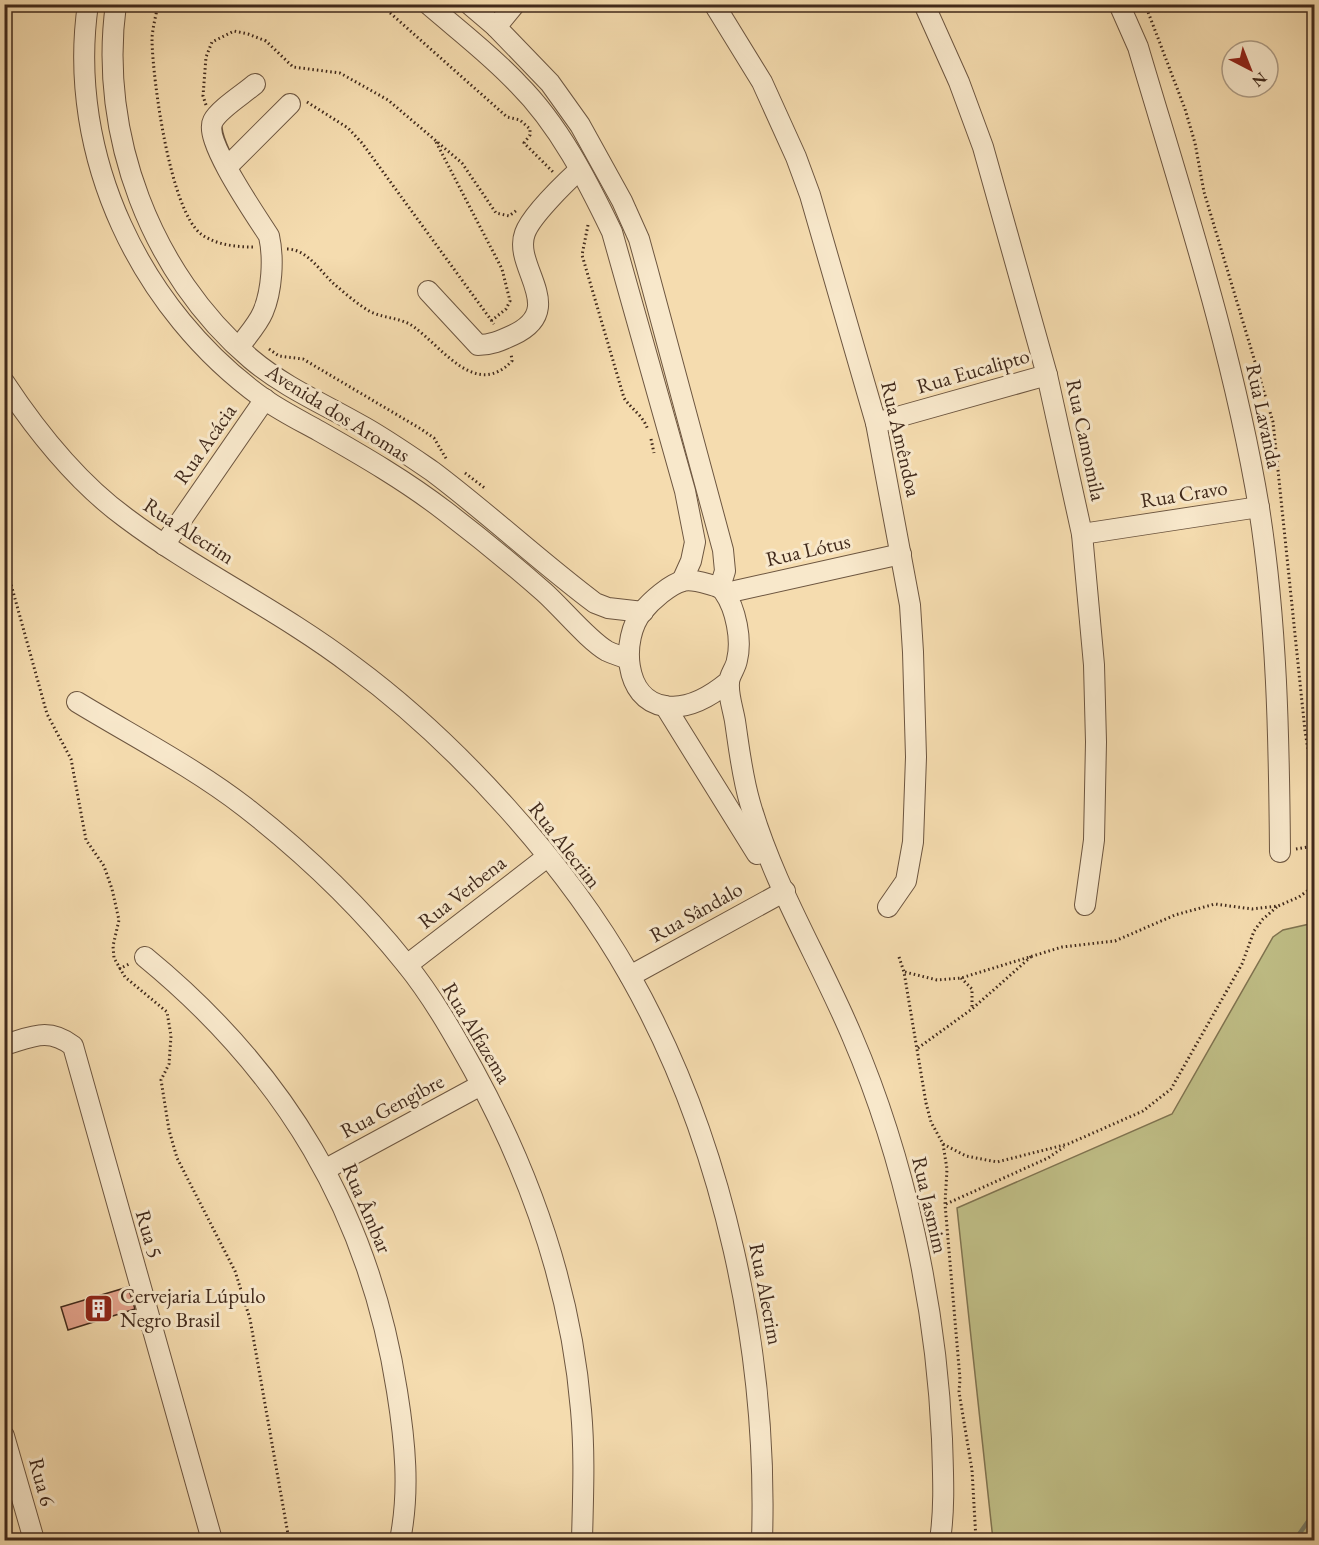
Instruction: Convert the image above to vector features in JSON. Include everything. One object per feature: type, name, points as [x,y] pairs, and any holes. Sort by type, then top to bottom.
[{"type":"street","name":"Avenida dos Aromas","points":[[88,4],[85,79],[92,139],[120,223],[138,260],[183,324],[210,354],[265,399],[388,471],[430,499],[508,560],[606,651],[628,659]]},
{"type":"street","name":"Avenida dos Aromas","points":[[116,4],[112,60],[116,107],[124,154],[135,189],[161,248],[216,325],[244,340],[281,381],[365,428],[432,471],[595,603],[608,608],[643,612]]},
{"type":"street","points":[[428,4],[518,84],[548,119],[572,177],[612,231],[685,491],[694,542],[691,561],[682,581],[643,612],[634,626],[628,642],[628,659],[632,675],[640,690],[652,702],[665,706],[685,706],[700,701],[728,682],[738,659],[738,628],[723,590],[725,571],[723,550],[639,239],[604,165],[580,125],[550,83],[496,27],[469,4]]},
{"type":"street","points":[[496,27],[516,4]]},
{"type":"street","name":"Rua Amêndoa","points":[[714,4],[762,82],[796,156],[810,195],[876,423],[910,605],[914,652],[916,757],[913,842],[906,881],[888,907]]},
{"type":"street","name":"Rua Camomila","points":[[924,4],[959,81],[983,147],[1047,375],[1082,534],[1094,665],[1096,742],[1094,840],[1085,905]]},
{"type":"street","name":"Rua Lavanda","points":[[1119,4],[1138,47],[1237,396],[1268,572],[1276,668],[1280,852]]},
{"type":"street","points":[[244,340],[262,314],[267,302],[272,248],[269,237],[227,167],[211,132],[212,123],[255,84]]},
{"type":"street","points":[[227,167],[290,104]]},
{"type":"street","points":[[428,291],[478,345],[490,345],[524,330],[535,315],[538,300],[524,245],[525,232],[572,177]]},
{"type":"street","name":"Rua Eucalipto","points":[[876,423],[1047,375]]},
{"type":"street","name":"Rua Alecrim","points":[[4,382],[80,478],[122,516],[164,545],[310,636],[401,704],[447,746],[547,857],[630,976],[663,1044],[712,1167],[743,1293],[753,1351],[760,1425],[763,1488],[762,1540]]},
{"type":"street","name":"Rua Acácia","points":[[164,545],[265,399]]},
{"type":"street","name":"Rua Cravo","points":[[1082,534],[1258,507]]},
{"type":"street","name":"Rua Lótus","points":[[723,590],[901,554]]},
{"type":"street","points":[[682,581],[699,582],[723,590]]},
{"type":"street","points":[[728,682],[749,800],[758,829],[785,895]]},
{"type":"street","name":"Rua Alfazema","points":[[77,702],[184,766],[244,806],[325,875],[407,965],[450,1028],[482,1085],[525,1176],[559,1280],[581,1409],[584,1475],[582,1540]]},
{"type":"street","points":[[665,706],[785,895]]},
{"type":"street","name":"Rua Verbena","points":[[407,965],[547,857]]},
{"type":"street","name":"Rua Sândalo","points":[[630,976],[785,895]]},
{"type":"street","name":"Rua Jasmim","points":[[785,895],[823,969],[875,1094],[915,1241],[940,1392],[943,1476],[940,1540]]},
{"type":"street","name":"Rua Âmbar","points":[[145,957],[216,1020],[250,1058],[274,1088],[326,1169],[363,1256],[378,1301],[392,1356],[406,1469],[405,1517],[400,1540]]},
{"type":"street","name":"Rua 5","points":[[4,1045],[42,1034],[59,1036],[73,1046],[212,1540]]},
{"type":"street","name":"Rua Gengibre","points":[[326,1169],[482,1085]]},
{"type":"street","name":"Rua 6","points":[[4,1436],[34,1540]]},
{"type":"path","points":[[158,4],[152,39],[164,147],[188,216],[199,233],[213,241],[239,247],[295,249],[302,252],[334,283],[369,311],[403,319],[469,372],[487,375],[503,371],[513,361],[504,339],[348,128],[306,101],[290,104]]},
{"type":"path","points":[[380,4],[507,117],[520,120],[530,129],[530,135],[524,143],[572,177]]},
{"type":"path","points":[[212,123],[203,96],[206,57],[212,42],[234,32],[266,41],[293,67],[340,73],[388,100],[462,163],[496,213],[509,216],[521,206]]},
{"type":"path","points":[[436,140],[502,269],[510,301],[506,309],[492,321]]},
{"type":"path","points":[[584,217],[589,225],[582,255],[621,387],[632,411],[642,415],[655,454]]},
{"type":"path","points":[[244,340],[279,356],[303,359],[421,429],[434,438],[447,461],[456,466]]},
{"type":"path","points":[[464,472],[489,492]]},
{"type":"path","points":[[4,559],[47,714],[65,743],[71,759],[86,840],[104,866],[112,889],[119,920],[113,946],[114,958],[125,977],[167,1012],[171,1036],[170,1065],[162,1080],[168,1130],[177,1158],[235,1270],[249,1319],[289,1540]]},
{"type":"path","points":[[904,972],[937,980],[961,978],[1062,947],[1116,941],[1175,915],[1215,904],[1252,909],[1278,906],[1299,897],[1314,886]]},
{"type":"path","points":[[945,1204],[1039,1163],[1068,1144],[1143,1111],[1171,1089],[1242,964],[1254,931],[1263,919],[1278,906]]},
{"type":"path","points":[[918,1048],[972,1009],[1035,954]]},
{"type":"path","points":[[899,957],[904,972],[926,1103],[931,1122],[943,1144],[947,1169],[945,1204],[960,1379],[959,1392],[972,1470],[976,1540]]},
{"type":"path","points":[[961,978],[974,995],[972,1009]]},
{"type":"path","points":[[943,1144],[966,1156],[997,1162],[1068,1144]]},
{"type":"shaded area","points":[[1314,923],[1314,1540],[993,1540],[957,1208],[1172,1114],[1273,937],[1283,930]]},
{"type":"building","name":"Cervejaria Lúpulo Negro Brasil","points":[[128,1287],[135,1309],[68,1330],[61,1307]]},
{"type":"waterway","points":[[1295,1540],[1314,1513]]},
{"type":"place","name":"Cervejaria Lúpulo Negro Brasil","points":[[99,1308]]}]
